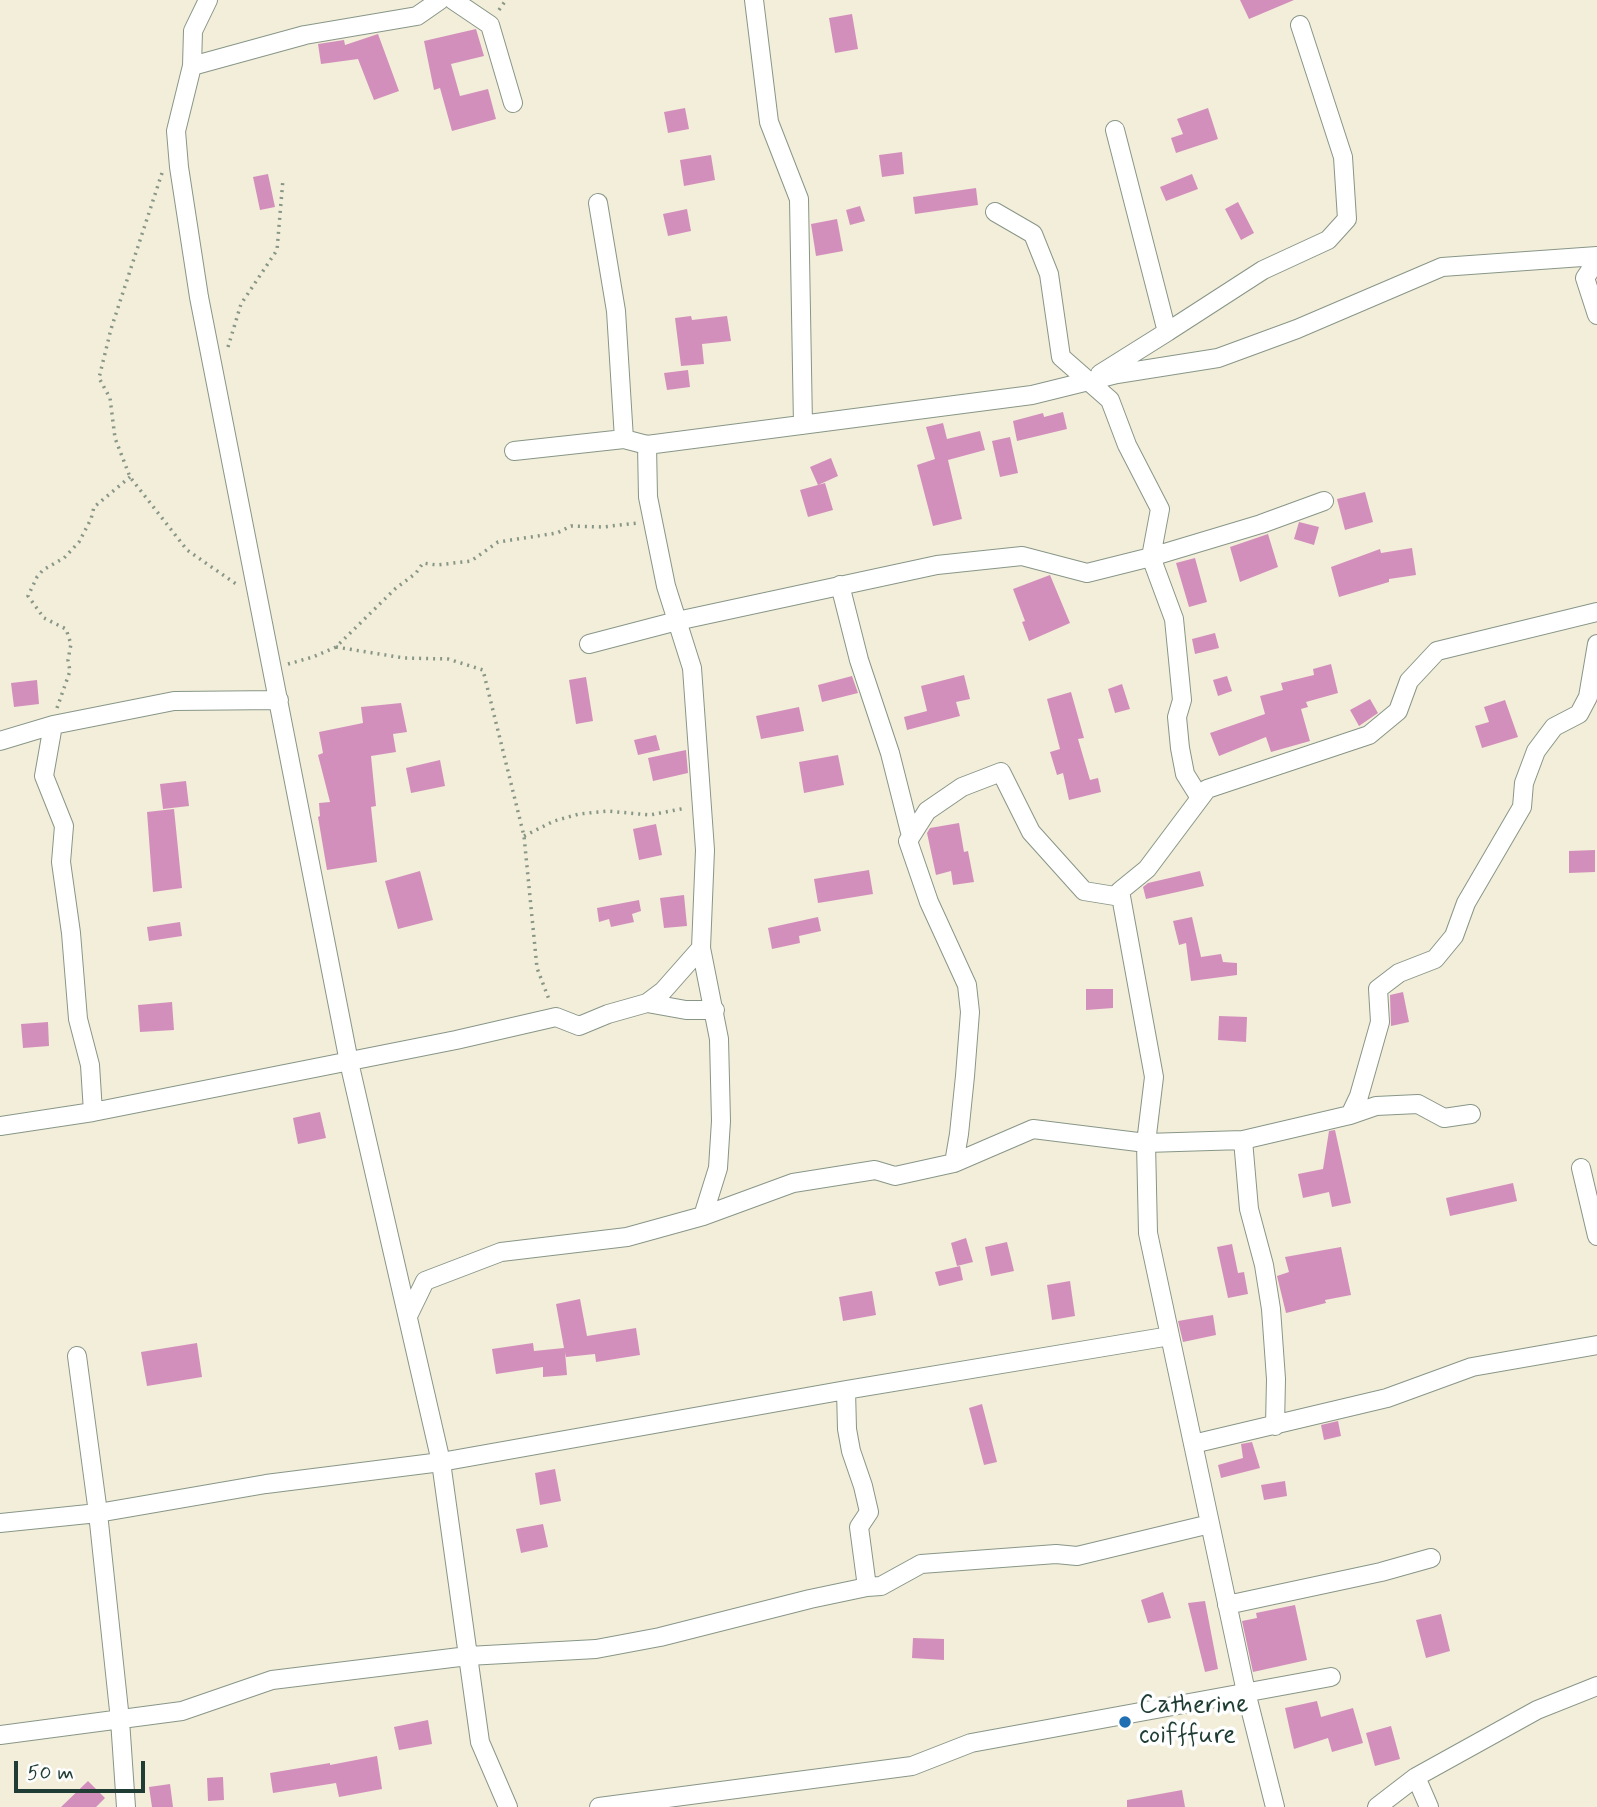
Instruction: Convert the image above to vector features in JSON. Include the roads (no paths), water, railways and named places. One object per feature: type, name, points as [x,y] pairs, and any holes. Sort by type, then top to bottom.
[{"type":"street","points":[[208,0],[193,31],[192,65],[176,131],[199,297],[349,1062],[441,1462],[480,1742],[509,1807]]},
{"type":"street","points":[[192,65],[305,35],[417,16],[440,0]]},
{"type":"street","points":[[453,0],[490,25],[513,103]]},
{"type":"street","points":[[754,0],[769,122],[799,199],[803,425]]},
{"type":"street","points":[[1088,381],[1263,270],[1328,240],[1348,219],[1343,157],[1300,25]]},
{"type":"street","points":[[1115,130],[1167,332]]},
{"type":"street","points":[[598,203],[616,311],[624,439]]},
{"type":"street","points":[[995,212],[1033,234],[1049,274],[1061,357],[1110,400],[1127,444],[1160,509],[1151,557],[1174,618],[1182,700],[1177,717],[1180,748],[1185,774],[1200,798]]},
{"type":"street","points":[[514,451],[624,439],[647,445],[1032,395],[1116,374],[1218,358],[1297,329],[1442,267],[1597,258]]},
{"type":"street","points":[[1597,258],[1585,278],[1597,315]]},
{"type":"street","points":[[647,445],[648,498],[666,586],[692,668],[705,850],[701,948],[719,1039],[721,1121],[718,1168],[703,1216]]},
{"type":"street","points":[[589,643],[677,621],[937,565],[1022,556],[1087,573],[1261,524],[1324,501]]},
{"type":"street","points":[[840,585],[859,660],[890,753],[911,836]]},
{"type":"street","points":[[1275,1807],[1245,1692],[1148,1233],[1146,1143],[1154,1077],[1120,891],[1147,869],[1207,789],[1369,735],[1398,711],[1409,681],[1437,651],[1597,612]]},
{"type":"street","points":[[1350,1115],[1359,1096],[1380,1022],[1378,989],[1399,973],[1436,959],[1454,936],[1466,903],[1522,807],[1524,783],[1536,751],[1554,727],[1579,714],[1588,696],[1597,644]]},
{"type":"street","points":[[0,741],[53,725],[174,701],[279,700]]},
{"type":"street","points":[[53,725],[44,776],[64,826],[61,862],[71,933],[78,1019],[90,1065],[93,1112]]},
{"type":"street","points":[[954,1163],[960,1134],[970,1012],[967,985],[929,902],[908,841],[911,836],[927,811],[962,787],[1001,772],[1031,832],[1084,891],[1121,897]]},
{"type":"street","points":[[0,1126],[93,1112],[349,1062],[556,1017],[579,1026],[647,1003],[663,991],[701,948]]},
{"type":"street","points":[[647,1003],[686,1010],[715,1010]]},
{"type":"street","points":[[408,1316],[425,1281],[501,1252],[627,1237],[703,1216],[793,1183],[875,1170],[895,1176],[954,1163],[1033,1129],[1146,1143],[1242,1140],[1350,1115],[1376,1105],[1418,1104],[1444,1118],[1471,1114]]},
{"type":"street","points":[[1242,1140],[1250,1209],[1272,1309],[1276,1378],[1275,1426]]},
{"type":"street","points":[[1581,1168],[1597,1236]]},
{"type":"street","points":[[0,1523],[98,1513],[266,1484],[441,1462],[1170,1336]]},
{"type":"street","points":[[1193,1444],[1387,1398],[1472,1367],[1597,1345]]},
{"type":"street","points":[[77,1356],[98,1513],[120,1720],[126,1807]]},
{"type":"street","points":[[846,1390],[846,1429],[850,1451],[869,1512],[859,1527],[867,1587]]},
{"type":"street","points":[[0,1735],[182,1711],[272,1680],[468,1656],[596,1649],[660,1637],[810,1598],[881,1586],[921,1564],[1056,1554],[1077,1556],[1210,1524]]},
{"type":"street","points":[[1227,1605],[1381,1572],[1431,1558]]},
{"type":"street","points":[[599,1807],[912,1766],[971,1743],[1331,1677]]},
{"type":"street","points":[[1377,1807],[1416,1777],[1537,1710],[1597,1686]]},
{"type":"street","points":[[1416,1777],[1429,1807]]},
{"type":"place","name":"Catherine coifffure","points":[[1125,1722]]}]
